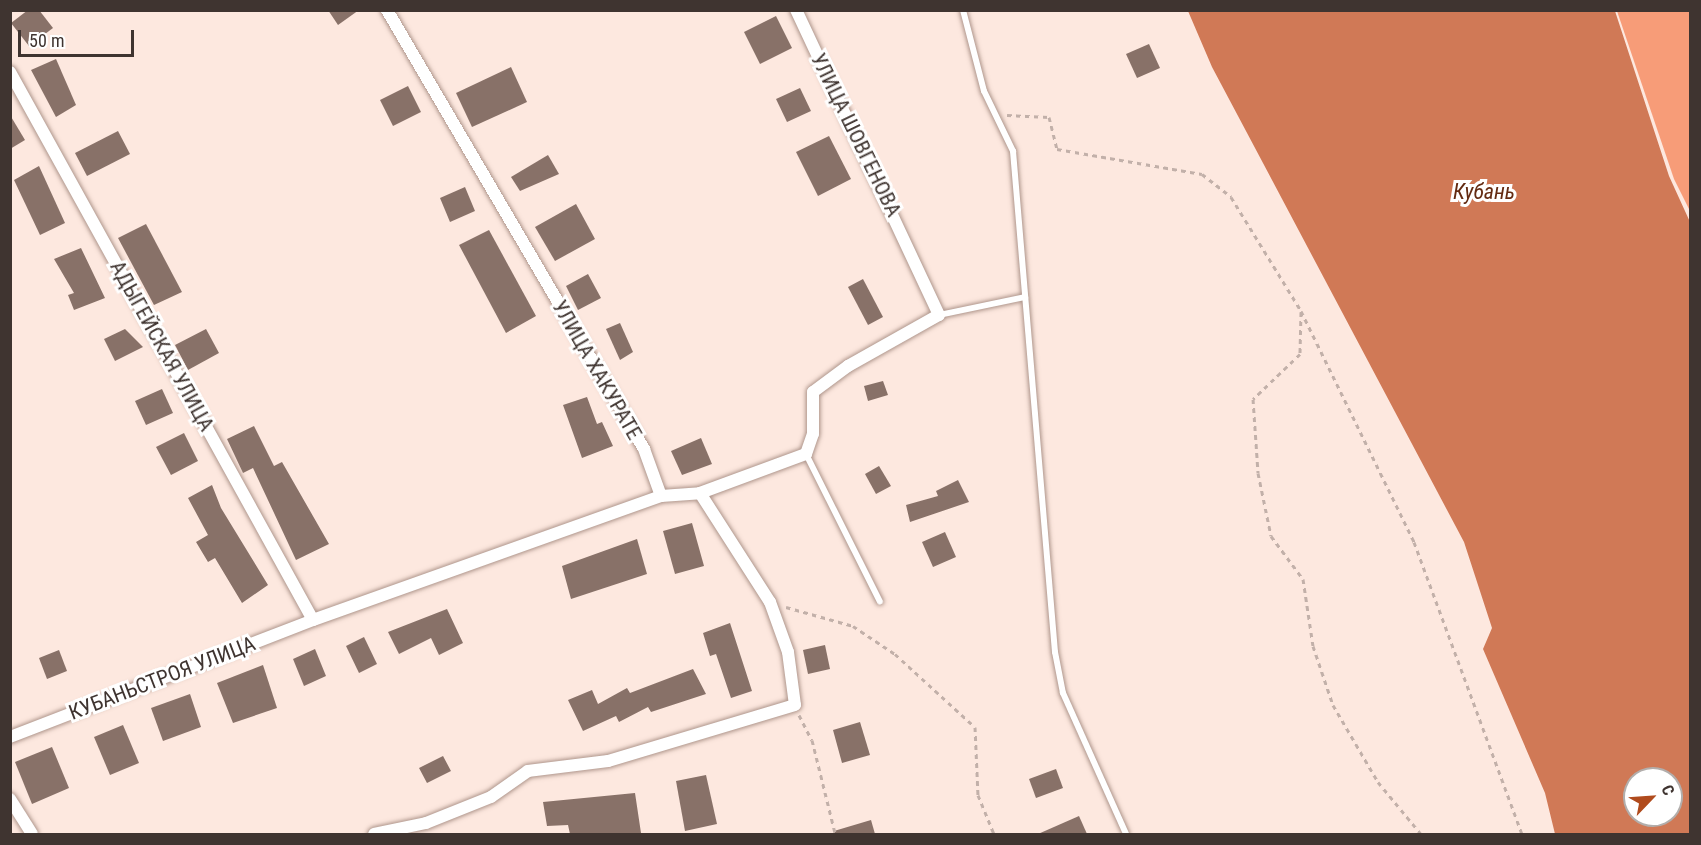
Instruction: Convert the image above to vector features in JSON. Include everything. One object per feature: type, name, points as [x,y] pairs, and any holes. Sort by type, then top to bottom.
[{"type":"street","name":"УЛИЦА ХАКУРАТЕ","points":[[387,10],[644,449],[661,496]]},
{"type":"street","name":"УЛИЦА ШОВГЕНОВА","points":[[796,10],[915,259],[939,315]]},
{"type":"street","name":"АДЫГЕЙСКАЯ УЛИЦА","points":[[10,72],[313,620]]},
{"type":"street","points":[[661,496],[700,493],[806,454],[813,434],[813,392],[848,366],[939,315]]},
{"type":"street","points":[[374,834],[426,823],[491,797],[528,771],[608,760],[795,705],[788,652],[770,602],[700,493]]},
{"type":"street","name":"КУБАНЬСТРОЯ УЛИЦА","points":[[10,737],[313,620],[661,496]]},
{"type":"street","points":[[10,799],[32,834]]},
{"type":"lane","points":[[963,10],[984,91],[1013,151],[1054,652],[1063,693],[1126,834]]},
{"type":"lane","points":[[939,315],[1025,297]]},
{"type":"lane","points":[[806,454],[880,602]]},
{"type":"path","points":[[996,114],[1049,117],[1057,149],[1202,174],[1231,197],[1301,310],[1414,542],[1522,834]]},
{"type":"path","points":[[1301,310],[1300,354],[1253,399],[1258,472],[1271,536],[1303,579],[1313,646],[1334,705],[1378,782],[1421,834]]},
{"type":"path","points":[[770,602],[853,626],[895,654],[975,727],[978,795],[994,834]]},
{"type":"path","points":[[795,705],[812,740],[835,833]]},
{"type":"shaded area","points":[[1617,11],[1690,11],[1690,211],[1674,179]]},
{"type":"water","name":"Кубань","points":[[1188,11],[1615,11],[1669,176],[1690,222],[1690,834],[1555,834],[1545,793],[1483,649],[1492,628],[1464,542],[1212,67]]},
{"type":"building","points":[[28,10],[39,10],[53,28],[29,46],[11,23]]},
{"type":"building","points":[[328,10],[359,10],[338,25]]},
{"type":"building","points":[[776,16],[792,48],[760,64],[744,32]]},
{"type":"building","points":[[1149,44],[1160,68],[1137,78],[1126,54]]},
{"type":"building","points":[[56,59],[76,105],[56,117],[31,70]]},
{"type":"building","points":[[511,67],[527,102],[472,127],[456,93]]},
{"type":"building","points":[[408,86],[421,112],[393,126],[380,100]]},
{"type":"building","points":[[800,88],[811,111],[787,122],[776,99]]},
{"type":"building","points":[[10,115],[25,140],[10,149]]},
{"type":"building","points":[[118,131],[130,154],[87,176],[75,153]]},
{"type":"building","points":[[829,136],[851,179],[818,196],[796,152]]},
{"type":"building","points":[[548,155],[559,174],[520,191],[511,177]]},
{"type":"building","points":[[39,166],[65,223],[40,235],[14,180]]},
{"type":"building","points":[[465,187],[475,211],[450,222],[440,198]]},
{"type":"building","points":[[576,204],[595,239],[555,261],[535,227]]},
{"type":"building","points":[[146,224],[182,292],[154,305],[118,238]]},
{"type":"building","points":[[489,230],[536,316],[506,333],[459,245]]},
{"type":"building","points":[[81,248],[105,298],[74,310],[68,295],[74,293],[54,259]]},
{"type":"building","points":[[588,274],[601,298],[578,310],[566,286]]},
{"type":"building","points":[[863,279],[883,317],[868,325],[848,287]]},
{"type":"building","points":[[620,323],[633,352],[620,360],[606,329]]},
{"type":"building","points":[[125,329],[143,347],[115,361],[104,339]]},
{"type":"building","points":[[206,329],[219,353],[188,370],[175,345]]},
{"type":"building","points":[[883,381],[888,395],[868,401],[864,386]]},
{"type":"building","points":[[162,389],[173,413],[146,425],[135,401]]},
{"type":"building","points":[[587,397],[597,424],[602,422],[613,446],[582,458],[563,405]]},
{"type":"building","points":[[254,426],[274,466],[282,462],[329,544],[296,560],[253,468],[243,473],[227,439]]},
{"type":"building","points":[[184,433],[198,461],[171,475],[156,447]]},
{"type":"building","points":[[701,438],[712,464],[682,475],[671,451]]},
{"type":"building","points":[[879,466],[891,486],[876,494],[865,474]]},
{"type":"building","points":[[958,480],[969,502],[910,522],[906,505],[938,496],[936,491]]},
{"type":"building","points":[[212,485],[221,508],[268,585],[242,603],[215,558],[208,562],[196,542],[208,535],[188,498]]},
{"type":"building","points":[[692,523],[704,566],[675,574],[663,531]]},
{"type":"building","points":[[945,532],[956,557],[933,567],[922,542]]},
{"type":"building","points":[[637,539],[647,574],[571,599],[562,566]]},
{"type":"building","points":[[447,609],[463,643],[439,655],[431,638],[399,654],[388,632]]},
{"type":"building","points":[[730,623],[752,691],[731,698],[716,654],[710,656],[703,633]]},
{"type":"building","points":[[364,637],[377,664],[359,673],[346,646]]},
{"type":"building","points":[[825,645],[830,669],[808,674],[803,650]]},
{"type":"building","points":[[315,649],[326,676],[304,686],[293,659]]},
{"type":"building","points":[[59,650],[67,671],[47,679],[39,658]]},
{"type":"building","points":[[263,665],[277,708],[233,723],[217,683]]},
{"type":"building","points":[[693,669],[706,694],[651,712],[648,707],[619,722],[616,716],[583,731],[568,700],[592,690],[598,704],[627,688],[630,693]]},
{"type":"building","points":[[190,694],[201,727],[163,741],[151,708]]},
{"type":"building","points":[[860,722],[870,755],[842,763],[833,730]]},
{"type":"building","points":[[123,725],[139,763],[110,775],[94,737]]},
{"type":"building","points":[[52,747],[69,788],[32,804],[15,762]]},
{"type":"building","points":[[443,756],[451,771],[427,783],[419,768]]},
{"type":"building","points":[[1056,769],[1063,788],[1036,798],[1029,779]]},
{"type":"building","points":[[706,775],[717,824],[685,831],[676,781]]},
{"type":"building","points":[[635,793],[641,833],[570,834],[568,825],[547,826],[543,802]]},
{"type":"building","points":[[1079,816],[1087,834],[1038,834]]},
{"type":"building","points":[[871,820],[875,834],[835,834],[834,831]]}]
